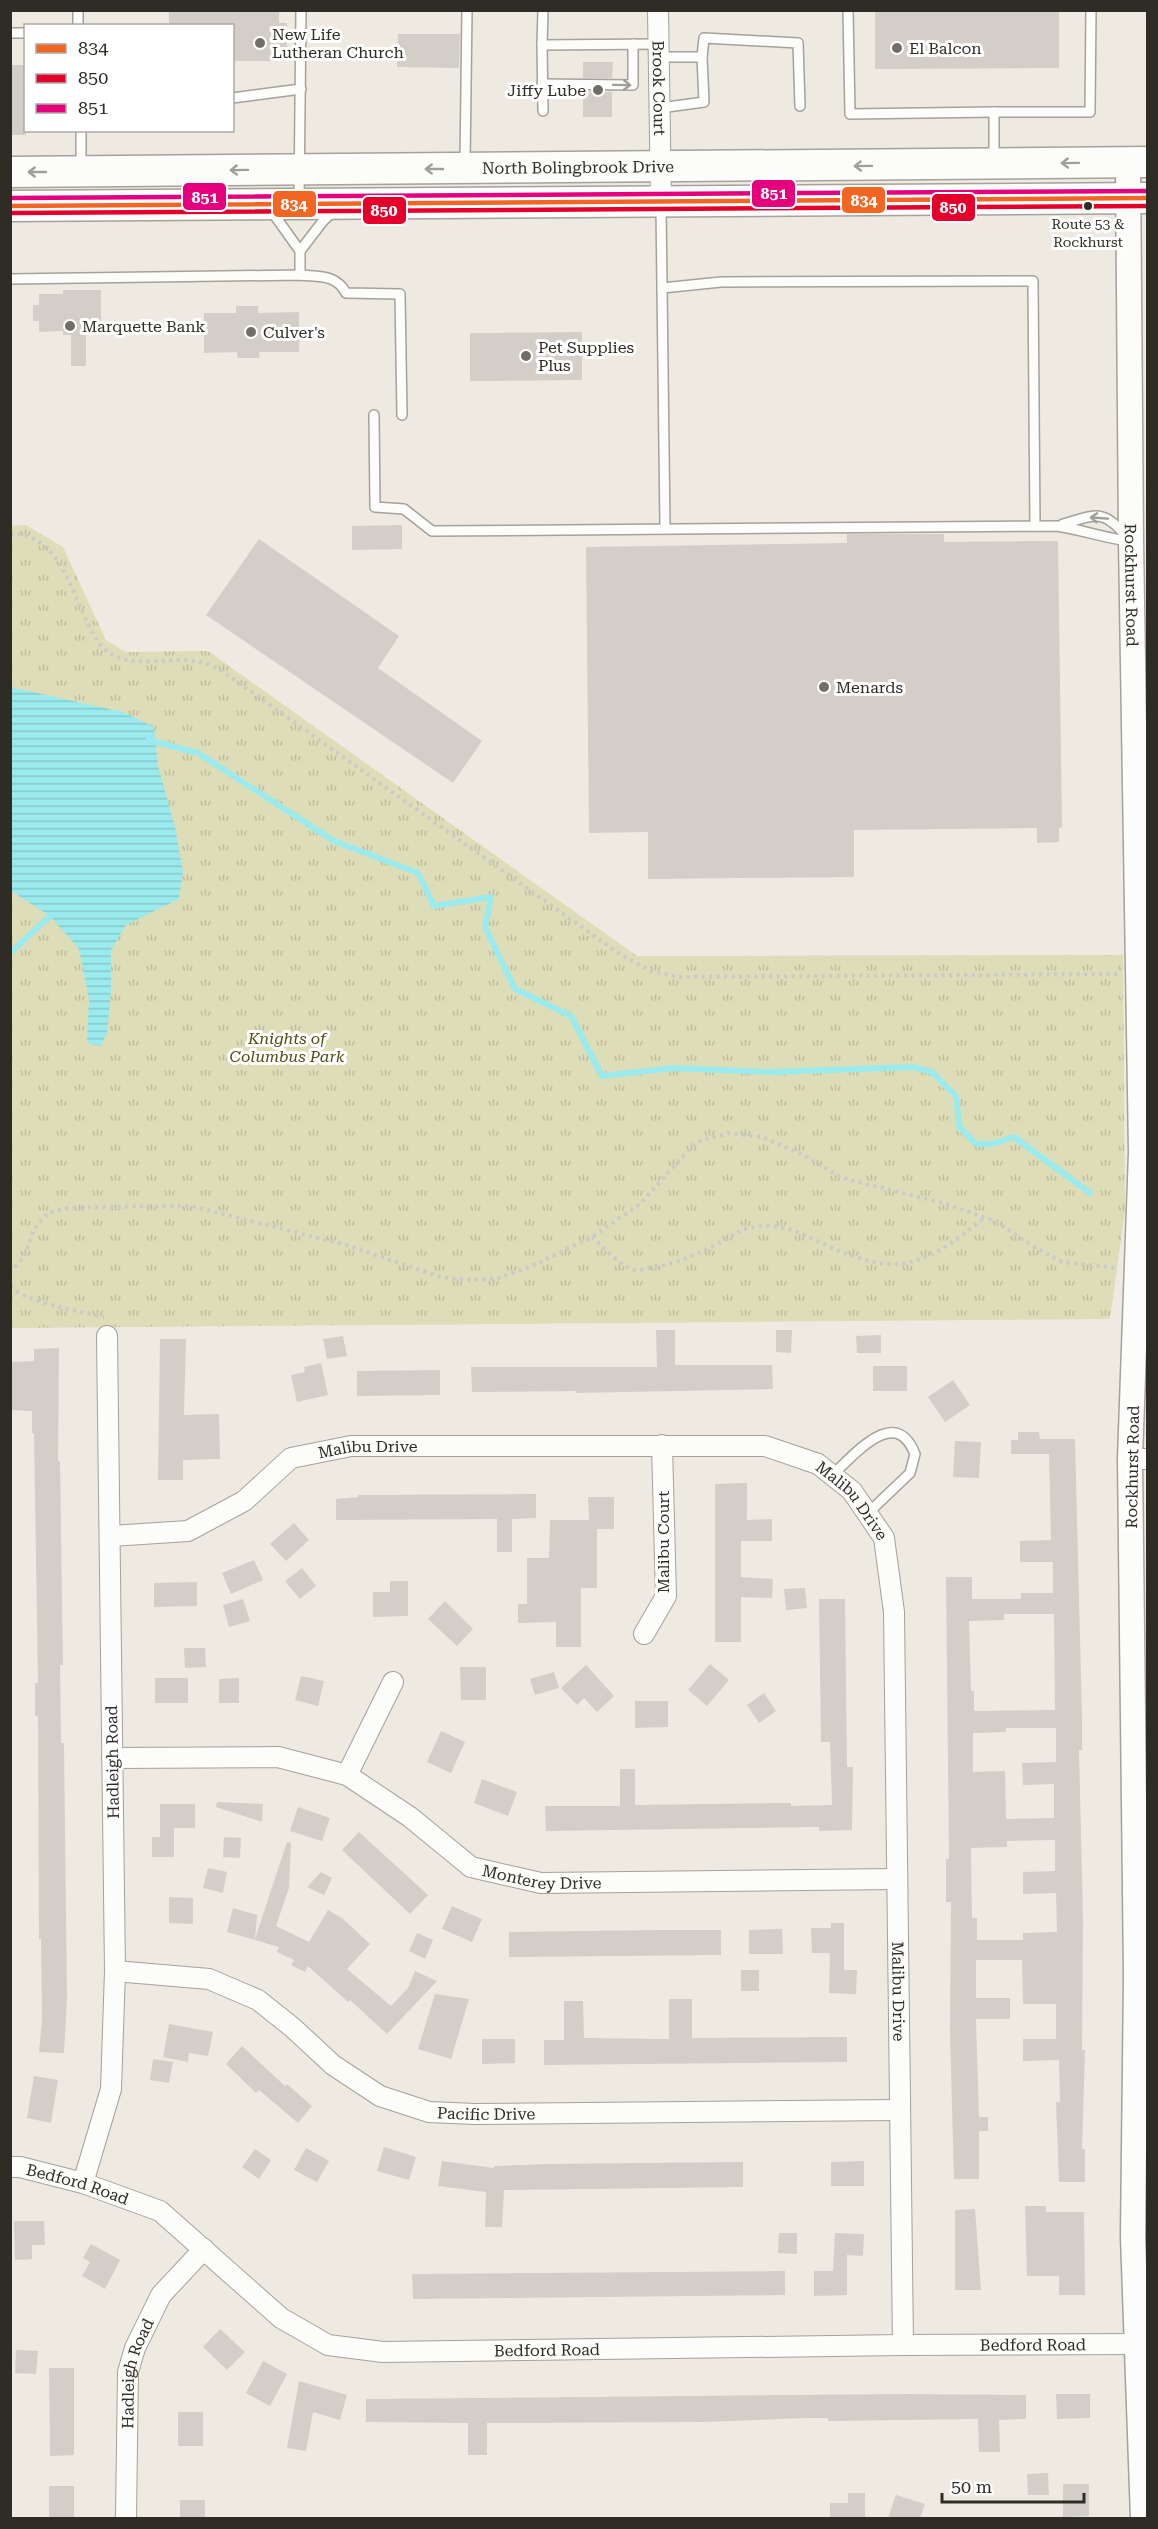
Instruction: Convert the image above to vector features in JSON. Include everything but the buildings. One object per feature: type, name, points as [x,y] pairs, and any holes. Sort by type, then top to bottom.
[{"type":"main road","name":"North Bolingbrook Drive","points":[[10,172],[1138,163]]},
{"type":"main road","name":"North Bolingbrook Drive","points":[[10,206],[1138,198]]},
{"type":"street","name":"Brook Court","points":[[658,10],[662,201]]},
{"type":"street","name":"Rockhurst Road","points":[[1138,163],[1131,542],[1142,1152],[1137,1269],[1142,1976],[1138,2344],[1143,2518]]},
{"type":"street","name":"Hadleigh Road","points":[[83,2184],[111,2089],[115,1971],[107,1336]]},
{"type":"street","name":"Malibu Court","points":[[644,1634],[666,1596],[662,1445]]},
{"type":"street","name":"Malibu Drive","points":[[111,1536],[188,1531],[244,1501],[291,1458],[351,1446],[765,1446],[818,1464],[852,1491],[884,1539],[894,1612],[903,2344]]},
{"type":"street","points":[[347,1775],[393,1682]]},
{"type":"street","name":"Monterey Drive","points":[[112,1758],[278,1757],[347,1775],[410,1817],[471,1867],[541,1883],[896,1879]]},
{"type":"street","name":"Pacific Drive","points":[[115,1971],[209,1979],[258,2000],[333,2064],[380,2096],[429,2112],[475,2114],[900,2110]]},
{"type":"street","name":"Bedford Road","points":[[10,2167],[20,2167],[83,2184],[160,2211],[281,2318],[328,2345],[383,2352],[903,2344],[1138,2344]]},
{"type":"street","name":"Hadleigh Road","points":[[126,2518],[128,2372],[135,2348],[161,2295],[204,2249]]},
{"type":"lane","points":[[298,204],[302,10]]},
{"type":"lane","points":[[465,169],[466,10]]},
{"type":"lane","points":[[543,10],[543,111]]},
{"type":"lane","points":[[848,10],[850,114],[1090,112],[1091,10]]},
{"type":"lane","points":[[660,108],[704,102],[702,57],[704,38],[798,43],[800,106]]},
{"type":"lane","points":[[542,45],[633,44],[702,57]]},
{"type":"lane","points":[[542,84],[633,85],[633,44]]},
{"type":"lane","points":[[234,99],[302,89]]},
{"type":"lane","points":[[994,112],[994,164]]},
{"type":"lane","points":[[81,132],[81,172]]},
{"type":"lane","points":[[662,201],[665,528]]},
{"type":"lane","points":[[300,251],[323,221],[345,202]]},
{"type":"lane","points":[[267,205],[300,251],[300,275]]},
{"type":"lane","points":[[10,279],[300,275],[331,278],[341,283],[346,293],[400,294],[402,415]]},
{"type":"lane","points":[[662,288],[721,282],[1033,281],[1035,526]]},
{"type":"lane","points":[[374,415],[375,507],[404,509],[432,531],[1058,526],[1090,531],[1105,538],[1131,542]]},
{"type":"lane","points":[[1058,526],[1095,515],[1112,519],[1131,542]]},
{"type":"lane","points":[[832,1475],[878,1435],[888,1431],[898,1432],[907,1437],[915,1454],[910,1473],[867,1514]]},
{"type":"path","points":[[10,534],[21,534],[41,543],[57,560],[99,644],[117,658],[196,661],[218,668],[621,955],[651,971],[678,977],[1139,974]]},
{"type":"path","points":[[10,1273],[14,1272],[25,1255],[34,1229],[48,1213],[87,1207],[191,1206],[346,1245],[441,1277],[466,1280],[499,1278],[532,1266],[592,1237],[640,1204],[696,1142],[729,1133],[762,1137],[803,1155],[842,1178],[943,1203],[985,1217],[1062,1262],[1101,1268],[1137,1269]]},
{"type":"path","points":[[592,1237],[621,1263],[635,1270],[666,1266],[717,1244],[739,1230],[769,1226],[793,1230],[853,1258],[888,1265],[926,1259],[956,1240],[985,1217]]},
{"type":"path","points":[[10,1287],[18,1293],[58,1306],[105,1317],[107,1336]]},
{"type":"green space","name":"Knights of Columbus Park","points":[[26,525],[63,547],[106,640],[126,652],[208,651],[637,956],[1123,955],[1125,1211],[1110,1319],[11,1328],[11,526]]},
{"type":"water","points":[[10,687],[123,712],[154,727],[158,766],[175,827],[183,872],[179,899],[126,925],[111,950],[111,991],[107,1033],[101,1046],[87,1043],[89,999],[79,949],[50,916],[11,891]]},
{"type":"waterway","points":[[148,740],[198,753],[334,841],[418,873],[434,906],[491,897],[485,927],[515,989],[571,1016],[602,1076],[673,1068],[770,1072],[913,1067],[932,1072],[956,1096],[959,1126],[976,1144],[992,1144],[1014,1137],[1090,1193]]},
{"type":"waterway","points":[[10,953],[50,916]]},
{"type":"transit line","name":"851","points":[[10,198],[1148,191]]},
{"type":"transit line","name":"834","points":[[10,206],[1148,198]]},
{"type":"transit line","name":"850","points":[[10,213],[1148,206]]},
{"type":"place","name":"New Life Lutheran Church","points":[[260,43]]},
{"type":"place","name":"El Balcon","points":[[897,48]]},
{"type":"place","name":"Jiffy Lube","points":[[598,90]]},
{"type":"place","name":"Route 53 & Rockhurst","points":[[1088,206]]},
{"type":"place","name":"Marquette Bank","points":[[70,326]]},
{"type":"place","name":"Culver's","points":[[251,332]]},
{"type":"place","name":"Pet Supplies Plus","points":[[526,356]]},
{"type":"place","name":"Menards","points":[[824,687]]}]
